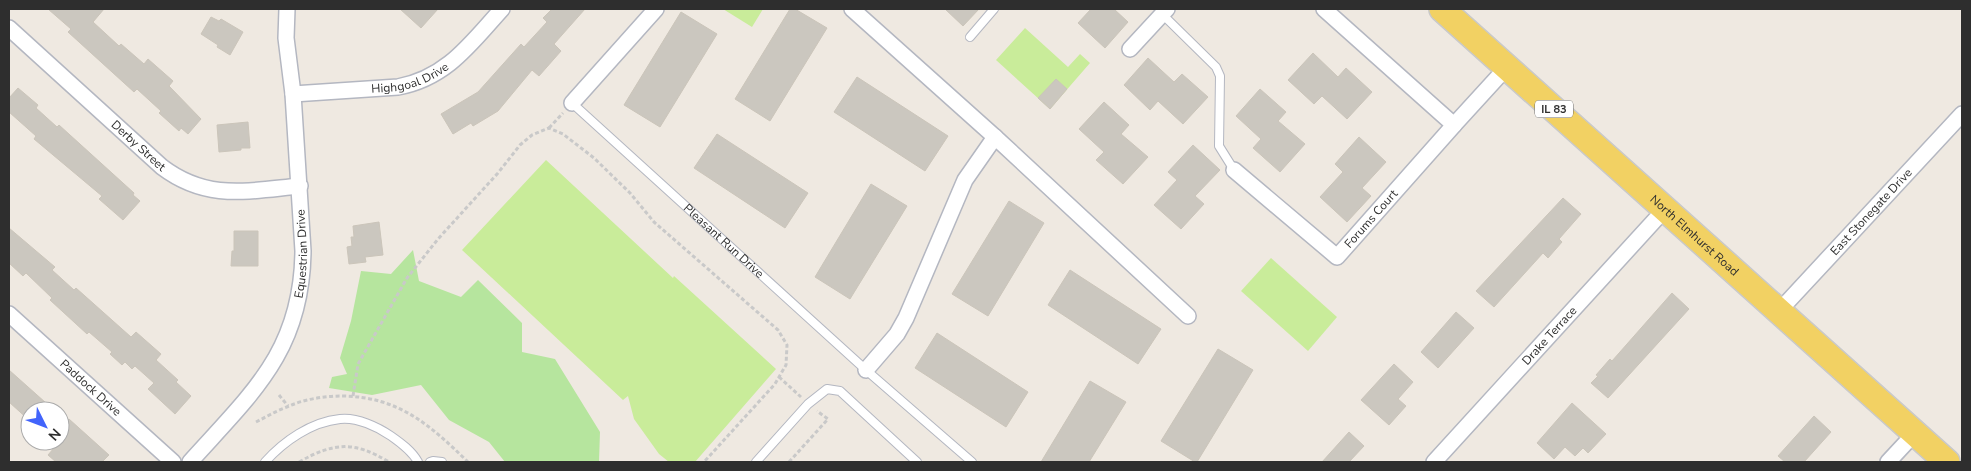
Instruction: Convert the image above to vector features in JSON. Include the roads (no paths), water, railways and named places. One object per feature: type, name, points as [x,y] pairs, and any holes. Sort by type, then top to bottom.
[{"type":"main road","name":"North Elmhurst Road","points":[[1442,9],[1780,310],[1947,462]]},
{"type":"street","name":"Equestrian Drive","points":[[190,462],[252,393],[268,372],[286,340],[299,298],[303,272],[300,186],[293,94],[286,38],[287,9]]},
{"type":"street","name":"Highgoal Drive","points":[[293,94],[411,85],[432,76],[452,63],[502,9]]},
{"type":"street","points":[[572,103],[656,9]]},
{"type":"street","points":[[852,9],[995,137],[1188,316]]},
{"type":"street","points":[[1324,9],[1454,125]]},
{"type":"street","points":[[1130,49],[1164,11]]},
{"type":"street","name":"Derby Street","points":[[9,28],[162,167],[182,180],[206,189],[224,191],[300,186]]},
{"type":"street","name":"Forums Court","points":[[1234,170],[1337,257],[1507,67]]},
{"type":"street","name":"East Stonegate Drive","points":[[1780,310],[1962,114]]},
{"type":"street","points":[[866,370],[897,334],[906,318],[965,180],[995,137]]},
{"type":"street","name":"Drake Terrace","points":[[1434,462],[1665,209]]},
{"type":"street","name":"Paddock Drive","points":[[9,314],[173,462]]},
{"type":"street","points":[[1888,462],[1915,433]]},
{"type":"lane","points":[[970,37],[994,9]]},
{"type":"lane","points":[[1164,11],[1216,67],[1220,76],[1219,146],[1234,170]]},
{"type":"lane","name":"Pleasant Run Drive","points":[[572,103],[866,370],[972,462]]},
{"type":"lane","points":[[756,462],[808,404],[827,389],[840,391],[917,462]]},
{"type":"lane","points":[[265,462],[292,437],[316,426],[340,419],[361,422],[382,430],[400,442],[418,462]]},
{"type":"lane","points":[[430,462],[433,460],[442,462]]}]
